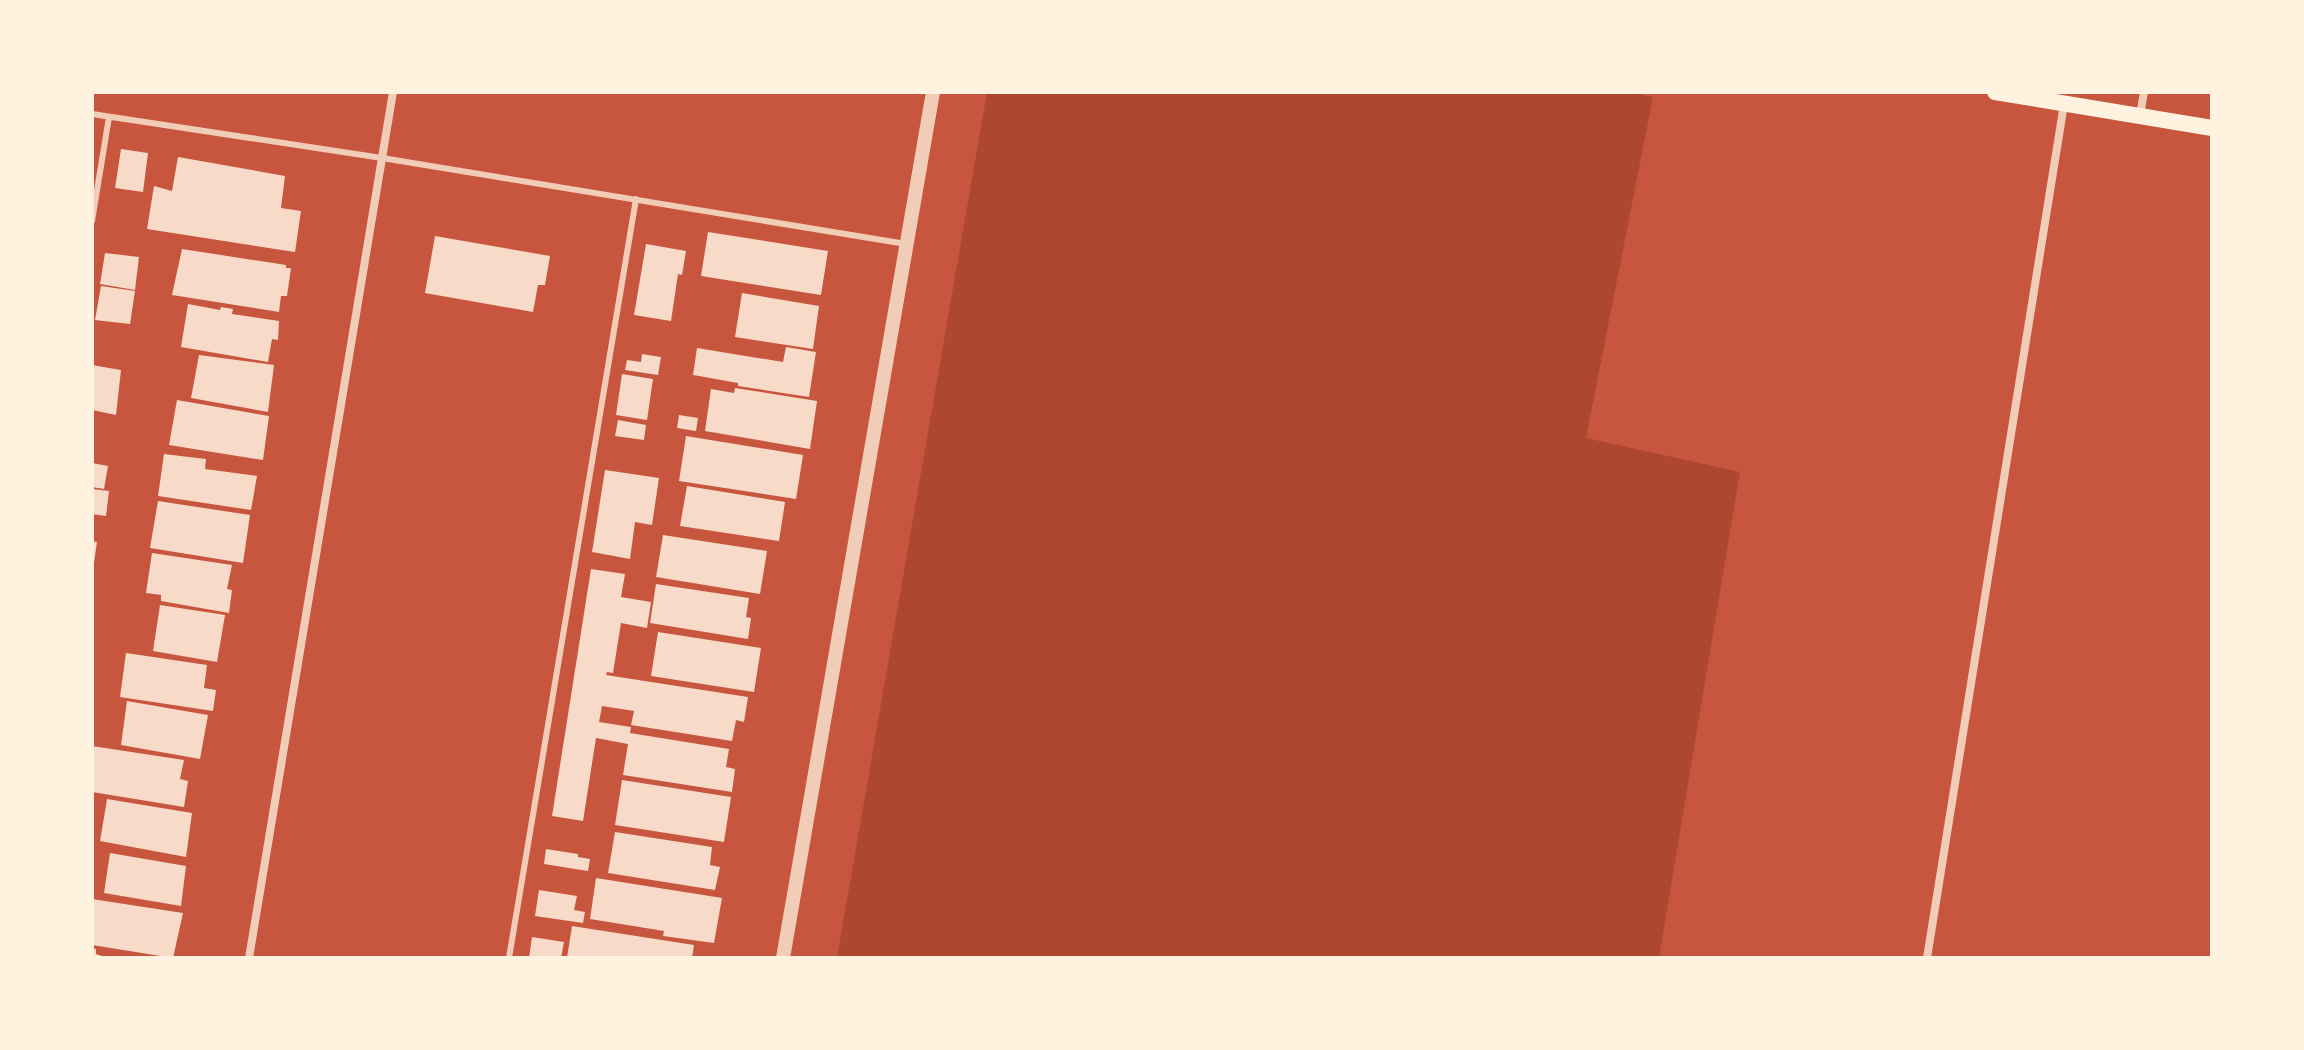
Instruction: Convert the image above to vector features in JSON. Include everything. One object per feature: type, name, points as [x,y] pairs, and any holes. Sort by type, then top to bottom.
[{"type":"main road","points":[[1995,92],[2212,128]]},
{"type":"street","points":[[249,958],[393,92]]},
{"type":"street","points":[[783,958],[933,92]]},
{"type":"street","points":[[2140,116],[2144,92]]},
{"type":"street","points":[[1927,958],[2064,103]]},
{"type":"lane","points":[[92,114],[906,244]]},
{"type":"lane","points":[[92,221],[109,117]]},
{"type":"lane","points":[[509,958],[636,199]]},
{"type":"shaded area","points":[[987,92],[1626,92],[1653,97],[1586,438],[1740,472],[1659,958],[837,958]]},
{"type":"building","points":[[121,149],[148,153],[143,192],[115,188]]},
{"type":"building","points":[[178,157],[285,176],[281,208],[301,211],[295,252],[147,229],[154,186],[172,191]]},
{"type":"building","points":[[708,232],[828,251],[821,295],[701,276]]},
{"type":"building","points":[[435,236],[550,256],[545,285],[538,285],[533,312],[425,293]]},
{"type":"building","points":[[646,244],[686,251],[682,275],[678,274],[671,321],[634,315]]},
{"type":"building","points":[[182,249],[291,268],[287,296],[281,296],[279,312],[172,295]]},
{"type":"building","points":[[105,253],[139,257],[135,290],[100,284]]},
{"type":"building","points":[[101,286],[135,291],[130,324],[95,320]]},
{"type":"building","points":[[742,293],[819,306],[813,349],[735,337]]},
{"type":"building","points":[[188,304],[220,310],[221,307],[233,309],[232,314],[279,321],[278,340],[272,339],[268,362],[181,347]]},
{"type":"building","points":[[786,347],[816,352],[809,397],[738,386],[738,383],[693,375],[697,348],[783,362]]},
{"type":"building","points":[[642,354],[661,357],[658,375],[625,370],[627,360],[641,362]]},
{"type":"building","points":[[199,355],[274,365],[268,412],[191,398]]},
{"type":"building","points":[[92,365],[121,370],[116,415],[92,410]]},
{"type":"building","points":[[622,374],[653,379],[647,420],[616,415]]},
{"type":"building","points":[[735,388],[817,401],[810,449],[705,431],[711,389],[734,393]]},
{"type":"building","points":[[177,400],[269,416],[263,460],[169,445]]},
{"type":"building","points":[[679,415],[698,418],[696,431],[677,428]]},
{"type":"building","points":[[618,420],[646,425],[644,440],[615,436]]},
{"type":"building","points":[[686,436],[803,455],[796,499],[679,481]]},
{"type":"building","points":[[164,454],[206,459],[205,469],[257,476],[251,510],[158,496]]},
{"type":"building","points":[[92,463],[108,466],[104,489],[92,487]]},
{"type":"building","points":[[605,470],[659,478],[652,525],[635,522],[630,559],[592,552]]},
{"type":"building","points":[[687,486],[785,502],[779,541],[680,526]]},
{"type":"building","points":[[92,489],[109,491],[106,516],[92,514]]},
{"type":"building","points":[[158,501],[250,515],[243,563],[150,548]]},
{"type":"building","points":[[663,535],[767,551],[760,594],[656,577]]},
{"type":"building","points":[[92,541],[97,542],[94,563],[92,563]]},
{"type":"building","points":[[152,553],[232,565],[227,589],[232,590],[229,613],[161,601],[161,595],[146,593]]},
{"type":"building","points":[[591,569],[625,574],[621,597],[651,602],[647,628],[621,623],[613,673],[607,672],[606,675],[748,697],[744,722],[736,720],[732,741],[631,725],[634,711],[602,706],[599,722],[631,727],[630,733],[729,749],[726,767],[735,769],[732,792],[623,775],[628,744],[596,738],[583,821],[552,816]]},
{"type":"building","points":[[656,584],[749,598],[746,617],[751,618],[748,639],[650,623]]},
{"type":"building","points":[[160,605],[225,615],[217,662],[153,651]]},
{"type":"building","points":[[658,632],[761,648],[754,692],[651,676]]},
{"type":"building","points":[[126,653],[207,665],[204,688],[216,690],[213,711],[120,697]]},
{"type":"building","points":[[127,701],[208,715],[200,759],[121,745]]},
{"type":"building","points":[[92,746],[184,760],[180,779],[188,781],[184,807],[92,792]]},
{"type":"building","points":[[622,780],[731,797],[724,842],[615,825]]},
{"type":"building","points":[[107,799],[192,813],[186,857],[100,841]]},
{"type":"building","points":[[615,832],[712,847],[710,865],[720,867],[715,890],[608,873]]},
{"type":"building","points":[[546,849],[590,859],[588,871],[544,864]]},
{"type":"building","points":[[110,853],[186,866],[181,906],[104,893]]},
{"type":"building","points":[[596,878],[722,898],[714,943],[663,936],[664,931],[590,919]]},
{"type":"building","points":[[539,890],[577,896],[574,910],[585,912],[583,923],[535,916]]},
{"type":"building","points":[[92,899],[183,913],[173,958],[92,945]]},
{"type":"building","points":[[572,926],[694,945],[692,958],[567,958]]},
{"type":"building","points":[[532,937],[564,942],[561,958],[529,958]]},
{"type":"building","points":[[92,948],[96,949],[96,954],[108,958],[92,958]]}]
